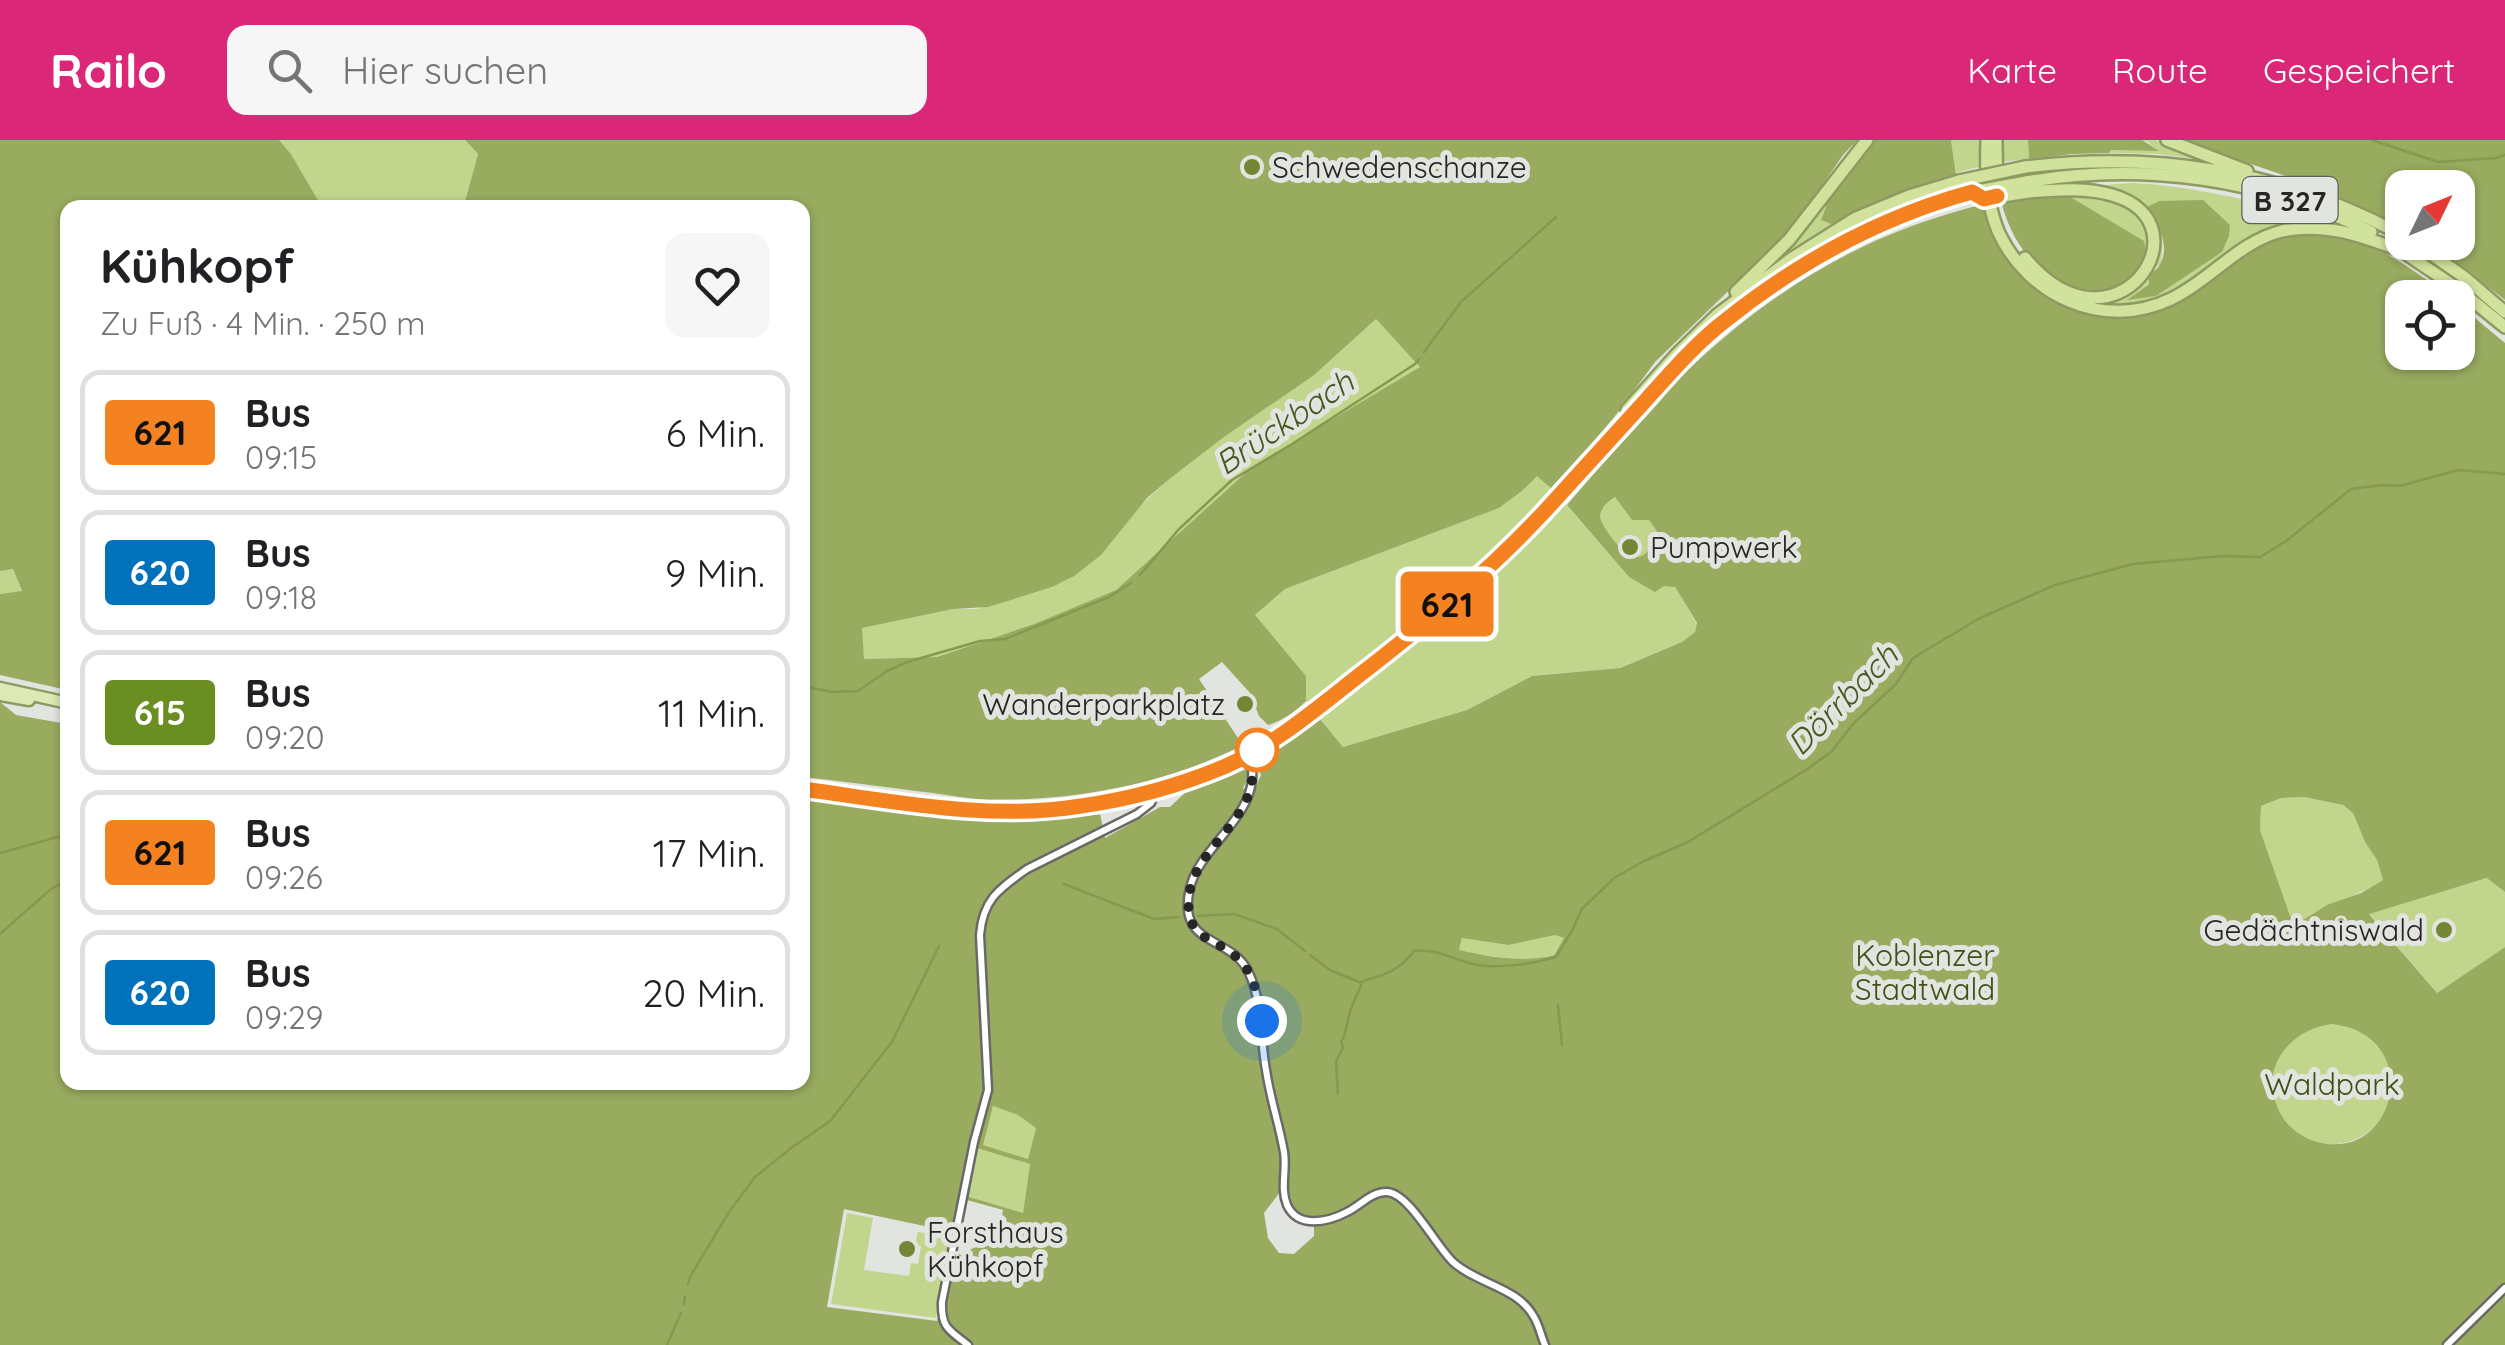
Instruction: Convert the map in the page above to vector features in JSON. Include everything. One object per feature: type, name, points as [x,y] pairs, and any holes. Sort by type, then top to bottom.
[{"type":"highway","points":[[1717,315],[1789,240],[1867,140]]},
{"type":"highway","points":[[1987,140],[1987,186],[1999,232],[2028,274],[2063,300],[2081,306],[2117,312],[2156,305],[2184,292],[2256,241],[2278,232],[2322,228],[2361,235],[2385,244]]},
{"type":"highway","points":[[1996,140],[1998,206],[2005,228],[2033,268],[2067,291],[2099,297],[2127,290],[2146,272],[2153,248],[2151,229],[2140,211],[2127,200],[2090,191],[2027,187]]},
{"type":"highway","points":[[2167,140],[2274,183]]},
{"type":"highway","name":"B 327","points":[[1569,484],[1642,390],[1717,315],[1791,259],[1856,218],[1959,180],[2064,163],[2135,161],[2205,168],[2274,183],[2342,206],[2385,228]]},
{"type":"highway","name":"B 327","points":[[1569,484],[1702,341],[1782,278],[1860,232],[1967,194],[2027,187],[2070,174],[2102,172],[2208,180],[2260,191],[2329,214],[2385,241]]},
{"type":"highway","name":"B 327","points":[[2415,260],[2505,327]]},
{"type":"highway","points":[[2440,260],[2505,312]]},
{"type":"main road","name":"B 327","points":[[810,790],[946,808],[1012,812],[1079,807],[1204,774],[1249,754],[1320,706],[1432,618],[1492,564],[1569,484]]},
{"type":"main road","points":[[0,692],[60,703]]},
{"type":"street","points":[[1249,754],[1254,772],[1251,786],[1238,815],[1194,876],[1188,912],[1196,932],[1240,960],[1251,979],[1261,1014],[1265,1068],[1285,1154],[1287,1205],[1300,1219],[1311,1222],[1348,1212],[1378,1193],[1396,1193],[1406,1200],[1452,1261],[1480,1281],[1521,1301],[1535,1318],[1544,1345]]},
{"type":"street","points":[[968,1345],[943,1324],[942,1302],[987,1096],[980,935],[984,911],[999,890],[1027,869],[1146,807],[1153,798],[1151,791]]},
{"type":"street","points":[[2447,1345],[2505,1288]]},
{"type":"green space","points":[[0,140],[279,140],[318,200],[60,200],[60,688],[0,675],[0,594],[22,591],[13,569],[0,571]]},
{"type":"green space","points":[[279,140],[465,140],[478,154],[465,200],[318,200]]},
{"type":"green space","points":[[465,140],[1857,140],[1799,219],[1655,362],[1553,490],[1537,476],[1499,508],[1285,589],[1255,615],[1306,676],[1306,701],[1298,708],[1268,725],[1259,716],[1250,693],[1222,662],[1199,679],[1238,738],[1237,748],[1143,782],[1077,795],[1010,800],[810,778],[810,200],[465,200],[478,154]],"holes":[[[1376,319],[1420,367],[1252,467],[1116,590],[1034,624],[937,657],[864,659],[862,628],[953,609],[988,607],[1074,576],[1101,555],[1147,498],[1224,437],[1313,376]]]},
{"type":"green space","points":[[1874,140],[1951,140],[1956,175],[1897,195],[1834,225],[1821,220],[1824,202]]},
{"type":"green space","points":[[1951,140],[1981,140],[1982,166],[1956,173]]},
{"type":"green space","points":[[1999,140],[2028,140],[2029,159],[1998,162]]},
{"type":"green space","points":[[2028,140],[2142,140],[2159,151],[2111,150],[2029,159]]},
{"type":"green space","points":[[2142,140],[2156,140],[2211,161],[2109,153],[2157,151]]},
{"type":"green space","points":[[2181,140],[2505,140],[2505,300],[2452,260],[2475,260],[2475,170],[2385,170],[2385,218],[2312,185]]},
{"type":"green space","points":[[2134,183],[2249,201],[2317,220],[2316,226],[2201,276],[2156,302],[2107,309],[2074,297],[2114,296],[2148,276],[2149,283],[2129,299],[2222,252],[2147,207],[2162,241],[2160,264],[2150,272],[2156,255],[2152,221],[2089,186]]},
{"type":"green space","points":[[2050,193],[2105,197],[2130,207],[2140,216],[2148,231],[2150,253],[2117,290],[2084,293]]},
{"type":"green space","points":[[2067,195],[2144,241],[2146,254],[2129,281],[2106,290],[2074,287],[2044,272],[2022,248],[2001,201]]},
{"type":"green space","points":[[2203,200],[2230,225],[2222,252],[2156,296],[2127,300],[2149,284],[2148,276],[2163,257],[2161,234],[2147,207],[2159,201]]},
{"type":"green space","points":[[1824,202],[1821,220],[1834,225],[1775,264],[1807,228]]},
{"type":"green space","name":"Koblenzer Stadtwald","points":[[1984,204],[2006,254],[2042,294],[2075,308],[2129,315],[2252,247],[2288,235],[2326,233],[2364,243],[2385,253],[2385,260],[2397,260],[2426,280],[2385,280],[2385,370],[2475,370],[2475,318],[2505,343],[2505,892],[2487,878],[2369,914],[2437,993],[2505,947],[2505,1345],[0,1345],[0,702],[16,715],[60,723],[60,1090],[810,1090],[810,800],[988,818],[1100,814],[1105,838],[1160,807],[1170,807],[1187,791],[1247,765],[1249,776],[1243,788],[1253,793],[1261,775],[1257,763],[1320,719],[1343,747],[1467,710],[1532,676],[1620,668],[1682,642],[1695,632],[1697,623],[1675,587],[1664,586],[1655,592],[1629,577],[1567,505],[1628,432],[1702,357],[1774,299],[1851,252],[1937,217]],"holes":[[[1615,497],[1632,520],[1649,520],[1658,533],[1652,547],[1635,557],[1607,532],[1600,516]],[[2304,797],[2343,805],[2353,813],[2383,880],[2303,920],[2290,916],[2260,830],[2261,806],[2281,798]],[[1555,935],[1564,938],[1554,955],[1542,957],[1494,957],[1459,950],[1462,938],[1508,945]],[[2331,1024],[2361,1033],[2381,1050],[2390,1072],[2390,1096],[2381,1118],[2365,1135],[2342,1144],[2314,1141],[2296,1132],[2283,1118],[2273,1091],[2276,1063],[2292,1041]],[[993,1106],[1018,1115],[1036,1128],[1028,1159],[983,1145]],[[977,1148],[1030,1164],[1023,1213],[969,1197]],[[1280,1192],[1291,1215],[1314,1225],[1314,1236],[1294,1254],[1279,1253],[1268,1238],[1264,1213]],[[967,1200],[1003,1210],[998,1238],[957,1255]],[[844,1209],[953,1232],[937,1321],[827,1307]]]},
{"type":"green space","points":[[1376,319],[1421,367],[1252,467],[1116,590],[1034,624],[937,657],[864,659],[861,628],[953,609],[977,609],[1052,587],[1167,481],[1313,376]]},
{"type":"green space","points":[[1537,475],[1553,490],[1496,549],[1375,654],[1310,705],[1306,701],[1306,676],[1254,616],[1285,589],[1499,508]]},
{"type":"green space","points":[[1615,497],[1632,519],[1649,520],[1658,533],[1652,547],[1640,556],[1630,556],[1622,549],[1601,520],[1603,508]]},
{"type":"green space","points":[[1564,502],[1629,577],[1675,587],[1697,624],[1695,632],[1682,642],[1619,668],[1532,676],[1467,710],[1343,747],[1320,719],[1446,615]]},
{"type":"green space","points":[[13,569],[22,592],[0,594],[0,571]]},
{"type":"green space","points":[[2304,797],[2343,805],[2353,813],[2383,880],[2303,920],[2290,917],[2260,830],[2261,806],[2281,798]]},
{"type":"green space","name":"Gedächtniswald","points":[[2488,878],[2505,892],[2505,947],[2437,993],[2369,913]]},
{"type":"green space","points":[[1555,934],[1564,938],[1553,955],[1506,958],[1459,951],[1462,938],[1508,945]]},
{"type":"green space","name":"Waldpark","points":[[2332,1024],[2355,1029],[2374,1042],[2387,1061],[2392,1084],[2387,1107],[2374,1126],[2355,1139],[2332,1144],[2309,1139],[2290,1126],[2277,1107],[2272,1084],[2277,1061],[2290,1042],[2309,1029]]},
{"type":"green space","points":[[993,1106],[1036,1127],[1028,1159],[982,1145]]},
{"type":"green space","points":[[977,1147],[1030,1164],[1023,1214],[969,1197]]},
{"type":"green space","points":[[847,1213],[873,1218],[864,1270],[909,1276],[911,1263],[918,1264],[918,1232],[950,1236],[936,1318],[831,1304]]},
{"type":"waterway","name":"Brückbach","points":[[2372,140],[2438,162],[2505,155]]},
{"type":"waterway","name":"Brückbach","points":[[1424,352],[1461,302],[1556,217]]},
{"type":"waterway","name":"Brückbach","points":[[1140,575],[1179,529],[1232,480],[1419,359]]},
{"type":"waterway","name":"Dörrbach","points":[[1338,1094],[1336,1061],[1363,981],[1392,971],[1414,951],[1485,966],[1520,965],[1556,957],[1581,910],[1614,878],[1688,842],[1809,768],[1832,751],[1853,724],[1896,684],[1913,658],[1980,618],[2055,585],[2133,564],[2223,556],[2260,557],[2351,489],[2400,486],[2458,470],[2505,474]]},
{"type":"waterway","name":"Brückbach","points":[[810,688],[858,691],[907,662],[980,641],[1005,639],[1109,597],[1131,583]]},
{"type":"waterway","points":[[0,853],[60,836]]},
{"type":"waterway","points":[[0,934],[60,884]]},
{"type":"waterway","points":[[1064,884],[1154,919],[1179,917]]},
{"type":"waterway","points":[[1198,916],[1234,914],[1277,929],[1305,951]]},
{"type":"waterway","points":[[688,1284],[729,1212],[755,1177],[830,1121],[892,1042],[939,946]]},
{"type":"waterway","points":[[1310,955],[1330,970],[1362,982]]},
{"type":"waterway","points":[[1558,1005],[1562,1045]]},
{"type":"waterway","points":[[684,1304],[685,1297]]},
{"type":"waterway","points":[[667,1345],[681,1313]]},
{"type":"bus line","name":"621","points":[[810,790],[946,808],[1041,811],[1116,800],[1227,766],[1288,730],[1464,590],[1542,513],[1702,341],[1796,268],[1860,232],[1939,202],[1972,192],[1984,199],[1997,196]]},
{"type":"place","name":"Schwedenschanze","points":[[1252,167]]},
{"type":"place","name":"Pumpwerk","points":[[1630,547]]},
{"type":"place","name":"Wanderparkplatz","points":[[1245,704]]},
{"type":"place","name":"Gedächtniswald","points":[[2444,930]]},
{"type":"place","name":"Forsthaus Kühkopf","points":[[907,1249]]},
{"type":"route","points":[[1257,750],[1249,754],[1254,778],[1241,810],[1194,876],[1188,901],[1190,923],[1196,932],[1245,966],[1262,1021]]}]
